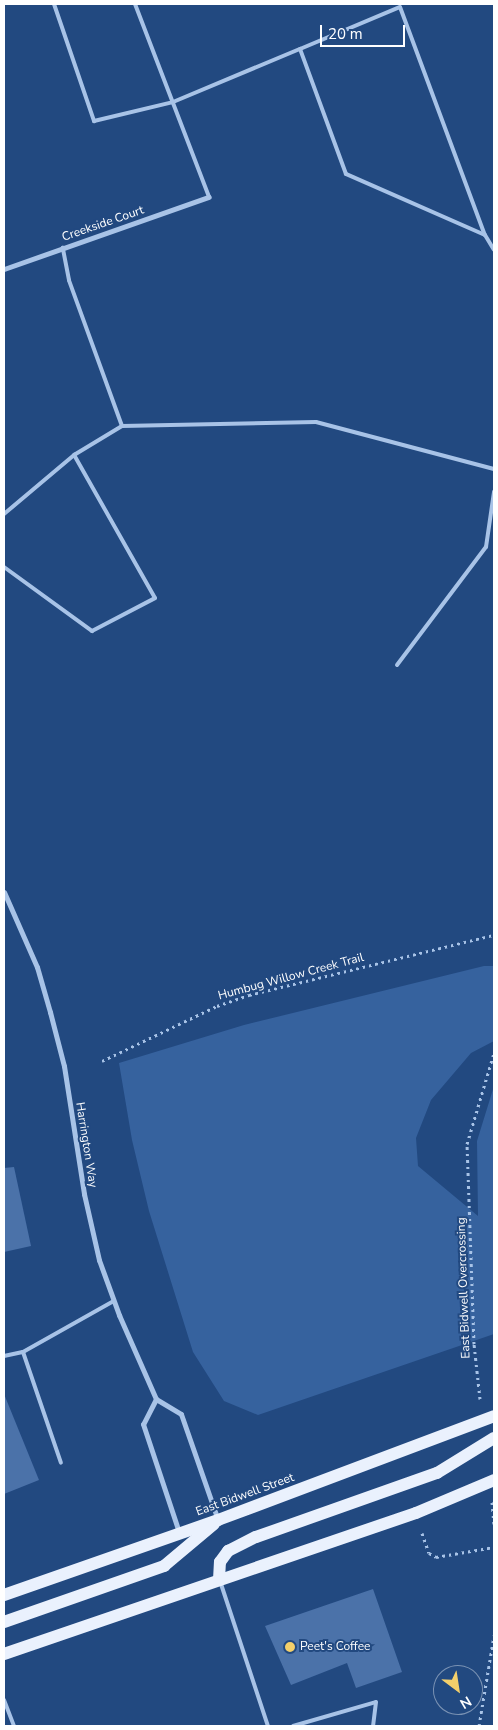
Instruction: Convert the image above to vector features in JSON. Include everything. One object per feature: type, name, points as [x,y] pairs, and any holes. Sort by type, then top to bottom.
[{"type":"main road","name":"East Bidwell Street","points":[[4,1595],[218,1520],[494,1416]]},
{"type":"main road","points":[[219,1580],[220,1562],[228,1550],[256,1537],[437,1472],[494,1438]]},
{"type":"main road","points":[[4,1654],[416,1513],[494,1480]]},
{"type":"main road","points":[[4,1622],[164,1566],[218,1520]]},
{"type":"street","name":"Creekside Court","points":[[4,269],[209,197]]},
{"type":"street","name":"Harrington Way","points":[[4,892],[34,958],[50,1012],[64,1066],[84,1194],[100,1260],[114,1301],[156,1399]]},
{"type":"street","points":[[179,1533],[143,1424],[156,1399],[181,1414],[218,1520]]},
{"type":"lane","points":[[54,4],[94,121],[173,102],[400,8],[485,235],[494,250]]},
{"type":"lane","points":[[135,4],[209,197]]},
{"type":"lane","points":[[300,49],[346,174],[485,235]]},
{"type":"lane","points":[[63,248],[69,280],[122,426]]},
{"type":"lane","points":[[4,514],[74,455],[122,426],[316,422],[494,469]]},
{"type":"lane","points":[[4,567],[92,631],[156,598],[74,455]]},
{"type":"lane","points":[[397,664],[486,547],[494,492]]},
{"type":"lane","points":[[4,1356],[23,1352],[114,1301]]},
{"type":"lane","points":[[23,1352],[61,1464]]},
{"type":"lane","points":[[219,1580],[268,1726]]},
{"type":"lane","points":[[4,1700],[14,1726]]},
{"type":"lane","points":[[294,1726],[376,1702],[372,1726]]},
{"type":"path","name":"Humbug Willow Creek Trail","points":[[102,1061],[217,1006],[249,995],[494,935]]},
{"type":"path","name":"East Bidwell Overcrossing","points":[[480,1401],[474,1344],[468,1144],[494,1053]]},
{"type":"path","points":[[491,1496],[494,1524]]},
{"type":"path","points":[[416,1513],[429,1554],[436,1557],[494,1547]]},
{"type":"path","points":[[479,1726],[494,1635]]},
{"type":"shaded area","points":[[484,966],[494,966],[494,1041],[471,1053],[431,1100],[416,1138],[418,1166],[478,1216],[477,1141],[494,1086],[494,1334],[258,1415],[224,1401],[193,1352],[149,1211],[132,1140],[119,1063],[244,1025]]},
{"type":"building","points":[[14,1167],[31,1246],[4,1252],[4,1168]]},
{"type":"building","points":[[4,1394],[39,1480],[4,1494]]},
{"type":"building","points":[[373,1589],[402,1672],[356,1688],[347,1663],[291,1685],[265,1626]]},
{"type":"place","name":"Peet's Coffee","points":[[290,1647]]}]
